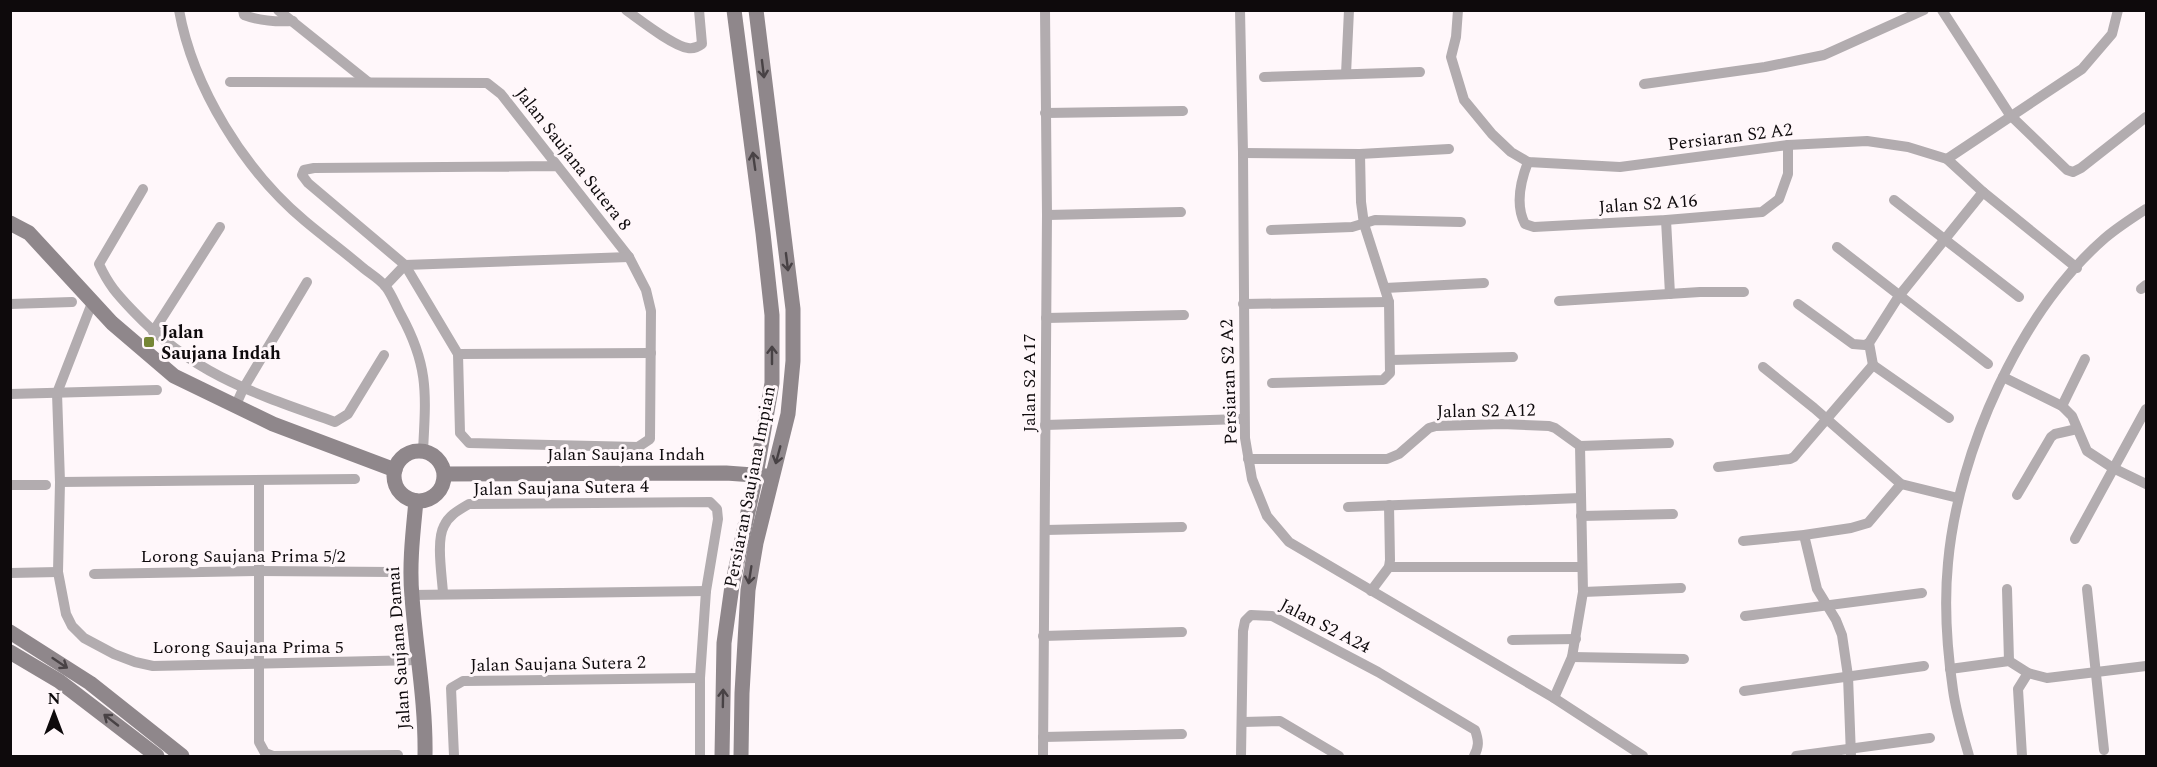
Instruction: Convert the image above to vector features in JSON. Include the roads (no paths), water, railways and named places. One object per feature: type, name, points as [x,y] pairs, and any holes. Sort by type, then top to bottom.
[{"type":"street","points":[[179,10],[187,43],[224,127],[261,177],[303,220],[385,285],[414,338],[424,374],[426,391],[423,451]]},
{"type":"street","points":[[243,10],[244,15],[254,18],[279,22],[293,21]]},
{"type":"street","points":[[278,10],[368,82]]},
{"type":"street","points":[[626,10],[677,44],[689,49],[702,44],[699,10]]},
{"type":"street","name":"Persiaran Saujana Impian","points":[[734,10],[764,233],[772,315],[772,383],[764,476],[748,590],[741,756]]},
{"type":"street","name":"Persiaran Saujana Impian","points":[[722,756],[724,643],[732,586],[764,476],[788,414],[793,362],[793,309],[756,10]]},
{"type":"street","name":"Jalan S2 A17","points":[[1043,756],[1047,215],[1045,10]]},
{"type":"street","name":"Persiaran S2 A2","points":[[1240,10],[1244,419],[1252,479],[1268,516],[1289,542],[1554,698],[1643,756]]},
{"type":"street","points":[[1346,74],[1349,10]]},
{"type":"street","points":[[1458,10],[1456,37],[1451,57],[1464,100],[1492,134],[1511,152],[1528,162]]},
{"type":"street","points":[[1644,84],[1765,67],[1824,55],[1923,10]]},
{"type":"street","points":[[1942,10],[2010,116],[2067,170],[2073,172],[2081,168],[2146,117]]},
{"type":"street","points":[[1947,159],[2082,69],[2112,34],[2118,10]]},
{"type":"street","points":[[1263,77],[1420,72]]},
{"type":"street","name":"Jalan Saujana Sutera 8","points":[[230,82],[487,83],[501,94],[629,257],[646,290],[651,311],[650,439],[638,447],[469,443],[460,432],[458,354]]},
{"type":"street","points":[[1045,113],[1183,111]]},
{"type":"street","name":"Persiaran S2 A2","points":[[1528,162],[1620,167],[1788,145],[1867,141],[1908,147],[1947,159],[1983,192],[2076,268]]},
{"type":"street","name":"Jalan S2 A16","points":[[1528,162],[1521,180],[1520,215],[1525,224],[1534,227],[1666,220],[1762,212],[1779,199],[1788,174],[1788,145]]},
{"type":"street","points":[[1243,153],[1360,154],[1449,148]]},
{"type":"street","points":[[1272,382],[1383,380],[1390,373],[1389,302],[1364,224],[1360,154]]},
{"type":"street","points":[[557,166],[314,168],[304,170],[303,178],[405,266],[458,354],[651,353]]},
{"type":"street","points":[[143,189],[99,264],[108,284],[153,332],[196,365],[243,389],[335,422],[348,414],[384,355]]},
{"type":"street","points":[[1798,304],[1853,344],[1869,343],[1899,296],[1983,192]]},
{"type":"street","points":[[1894,200],[2019,297]]},
{"type":"street","points":[[1969,756],[1953,692],[1947,602],[1948,563],[1958,498],[1970,454],[2004,377],[2038,316],[2076,268],[2104,239],[2146,209]]},
{"type":"street","points":[[1047,215],[1181,212]]},
{"type":"street","points":[[1272,230],[1352,227],[1375,220],[1461,222]]},
{"type":"street","points":[[1666,220],[1670,294]]},
{"type":"street","points":[[10,223],[29,233],[112,323],[174,376],[273,424],[395,470]]},
{"type":"street","points":[[153,332],[220,226]]},
{"type":"street","points":[[1837,247],[1988,364]]},
{"type":"street","points":[[385,285],[405,266],[629,257]]},
{"type":"street","points":[[235,407],[243,389],[307,282]]},
{"type":"street","points":[[1385,288],[1484,283]]},
{"type":"street","points":[[1559,301],[1744,292]]},
{"type":"street","points":[[10,304],[72,302]]},
{"type":"street","points":[[1243,304],[1389,302]]},
{"type":"street","points":[[57,393],[92,303]]},
{"type":"street","points":[[1046,318],[1184,315]]},
{"type":"street","points":[[1869,343],[1873,365],[1949,418]]},
{"type":"street","points":[[1391,360],[1513,357]]},
{"type":"street","points":[[2062,406],[2085,359]]},
{"type":"street","points":[[1718,467],[1794,457],[1873,365]]},
{"type":"street","points":[[1763,367],[1826,418],[1901,484],[1958,498]]},
{"type":"street","points":[[2004,377],[2062,406],[2072,416],[2086,451],[2113,468],[2146,484]]},
{"type":"street","points":[[10,394],[157,390]]},
{"type":"street","name":"Lorong Saujana Prima 5","points":[[57,393],[60,482],[58,572],[66,614],[72,626],[84,638],[114,654],[153,666],[419,660]]},
{"type":"street","points":[[2075,538],[2146,409]]},
{"type":"street","points":[[1045,425],[1244,419]]},
{"type":"street","name":"Jalan S2 A12","points":[[1248,459],[1386,459],[1399,454],[1428,428],[1436,426],[1503,424],[1549,426],[1580,446]]},
{"type":"street","points":[[2017,495],[2051,437],[2077,429]]},
{"type":"street","points":[[1554,698],[1572,657],[1582,592],[1580,446],[1669,443]]},
{"type":"street","points":[[423,451],[430,453],[440,462],[445,474],[444,482],[436,494],[416,501],[399,490],[394,477],[395,470],[398,463],[408,453],[423,451]]},
{"type":"street","name":"Jalan Saujana Indah","points":[[445,474],[726,473],[764,476]]},
{"type":"street","points":[[60,482],[355,479]]},
{"type":"street","points":[[259,480],[259,742],[265,753],[273,756],[398,755]]},
{"type":"street","points":[[1743,541],[1804,535],[1868,523],[1901,484]]},
{"type":"street","points":[[10,485],[46,485]]},
{"type":"street","points":[[1348,507],[1580,498]]},
{"type":"street","name":"Jalan Saujana Damai","points":[[416,501],[411,595],[426,726],[425,756]]},
{"type":"street","name":"Jalan Saujana Sutera 4","points":[[443,593],[441,535],[444,525],[452,515],[469,504],[710,502],[717,509],[718,519],[706,591]]},
{"type":"street","points":[[1371,591],[1389,567],[1389,506]]},
{"type":"street","points":[[1581,516],[1673,514]]},
{"type":"street","points":[[1045,530],[1182,527]]},
{"type":"street","points":[[1804,535],[1816,589],[1836,620],[1842,635],[1848,676],[1850,753]]},
{"type":"street","points":[[1389,567],[1582,567]]},
{"type":"street","name":"Lorong Saujana Prima 5/2","points":[[94,574],[258,571],[393,572]]},
{"type":"street","points":[[10,573],[58,572]]},
{"type":"street","points":[[1582,592],[1682,588]]},
{"type":"street","points":[[2007,589],[2009,661]]},
{"type":"street","points":[[2086,590],[2104,750]]},
{"type":"street","points":[[411,595],[706,591],[699,678],[700,756]]},
{"type":"street","points":[[1745,616],[1922,593]]},
{"type":"street","name":"Jalan S2 A24","points":[[1241,756],[1243,631],[1245,621],[1251,615],[1261,614],[1272,616],[1378,672],[1475,730],[1479,739],[1478,749],[1474,756]]},
{"type":"street","points":[[10,632],[90,683],[183,756]]},
{"type":"street","points":[[1043,636],[1182,633]]},
{"type":"street","points":[[1512,640],[1576,639]]},
{"type":"street","points":[[10,652],[59,681],[157,756]]},
{"type":"street","points":[[1572,657],[1684,659]]},
{"type":"street","points":[[1950,669],[2009,661],[2028,673],[2047,678],[2096,674],[2146,666]]},
{"type":"street","points":[[1744,691],[1924,666]]},
{"type":"street","points":[[2022,756],[2018,689],[2028,673]]},
{"type":"street","name":"Jalan Saujana Sutera 2","points":[[454,756],[452,688],[463,681],[699,678]]},
{"type":"street","points":[[1243,722],[1280,721],[1339,756]]},
{"type":"street","points":[[1043,737],[1182,734]]},
{"type":"street","points":[[1796,756],[1850,753],[1930,738]]},
{"type":"place","name":"Jalan Saujana Indah","points":[[149,342]]}]
